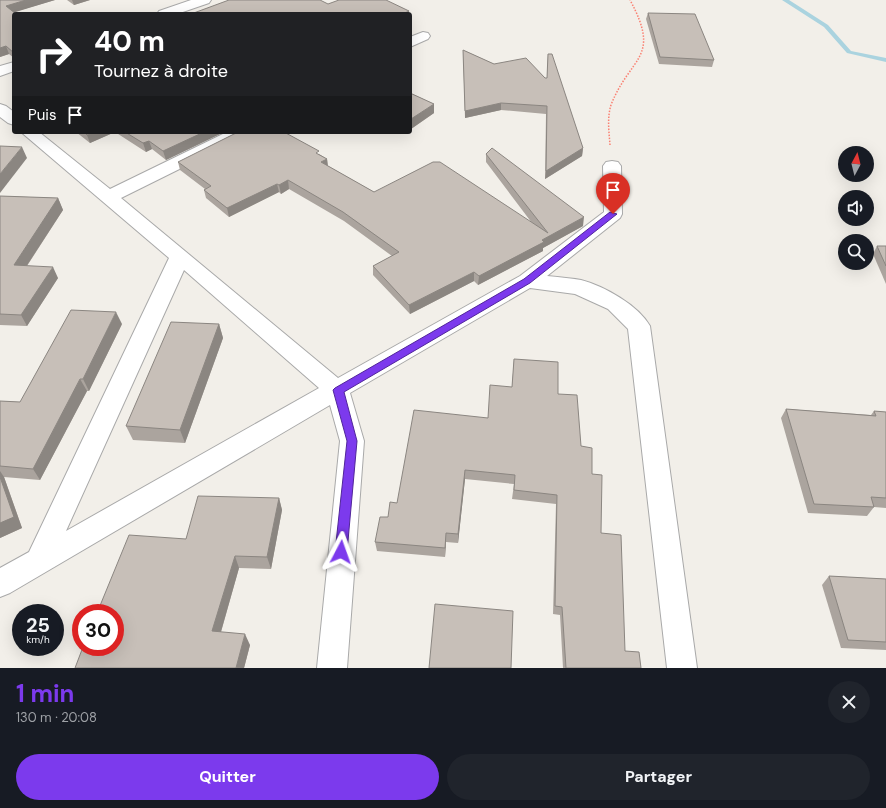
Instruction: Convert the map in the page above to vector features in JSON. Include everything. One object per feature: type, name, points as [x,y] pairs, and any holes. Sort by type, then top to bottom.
[{"type":"street","points":[[170,12],[204,0]]},
{"type":"street","points":[[412,42],[423,36]]},
{"type":"street","points":[[0,71],[12,67]]},
{"type":"street","points":[[31,134],[180,256],[338,390],[352,441],[332,668]]},
{"type":"street","points":[[108,197],[236,134]]},
{"type":"street","points":[[0,583],[527,281],[610,218],[614,210],[612,166]]},
{"type":"street","points":[[39,560],[180,256]]},
{"type":"street","points":[[527,281],[579,287],[615,304],[639,326],[682,668]]},
{"type":"path","points":[[612,166],[608,120],[613,101],[627,81],[646,42],[642,22],[630,0]]},
{"type":"building","points":[[0,0],[26,0],[6,6],[14,12],[12,12],[12,51],[6,46],[0,48]]},
{"type":"building","points":[[229,0],[320,0],[328,4],[339,0],[386,0],[409,11],[407,12],[196,12]]},
{"type":"building","points":[[648,13],[695,14],[714,60],[660,57]]},
{"type":"building","points":[[463,50],[494,64],[526,58],[545,78],[547,78],[548,54],[552,54],[583,148],[546,171],[547,106],[501,103],[465,111]]},
{"type":"building","points":[[412,94],[434,104],[412,118]]},
{"type":"building","points":[[128,134],[200,134],[163,151],[149,141],[143,143]]},
{"type":"building","points":[[234,134],[288,134],[319,151],[316,153],[327,159],[321,162],[374,192],[433,162],[440,162],[548,233],[486,154],[492,148],[584,217],[542,240],[544,242],[479,276],[474,272],[409,305],[373,266],[399,252],[343,212],[288,180],[227,208],[204,190],[211,186],[178,162]]},
{"type":"building","points":[[0,146],[22,147],[0,174]]},
{"type":"building","points":[[0,196],[58,198],[14,265],[53,267],[21,315],[0,314]]},
{"type":"building","points":[[877,246],[886,246],[886,266]]},
{"type":"building","points":[[71,310],[116,312],[83,379],[80,379],[33,469],[0,466],[0,401],[20,402]]},
{"type":"building","points":[[171,322],[219,324],[180,430],[126,426]]},
{"type":"building","points":[[514,359],[558,362],[558,394],[577,395],[581,446],[592,448],[592,474],[602,475],[601,533],[621,535],[625,651],[639,652],[641,668],[566,668],[562,607],[555,606],[557,495],[514,490],[515,475],[465,470],[458,534],[446,533],[445,548],[375,542],[380,517],[388,517],[390,502],[397,503],[414,410],[488,418],[490,385],[512,387]]},
{"type":"building","points":[[786,409],[876,416],[874,411],[886,412],[886,498],[871,497],[874,507],[814,504]]},
{"type":"building","points":[[0,477],[14,517],[0,523]]},
{"type":"building","points":[[198,496],[279,498],[267,557],[235,556],[212,631],[245,634],[236,668],[75,668],[80,656],[124,656],[124,604],[101,604],[129,535],[186,539]]},
{"type":"building","points":[[829,576],[886,579],[886,642],[848,640]]},
{"type":"building","points":[[435,604],[513,611],[511,668],[429,668]]},
{"type":"waterway","points":[[785,0],[826,26],[849,52],[886,60]]},
{"type":"route","points":[[341,552],[352,441],[338,390],[527,281],[610,218],[613,214]]}]
